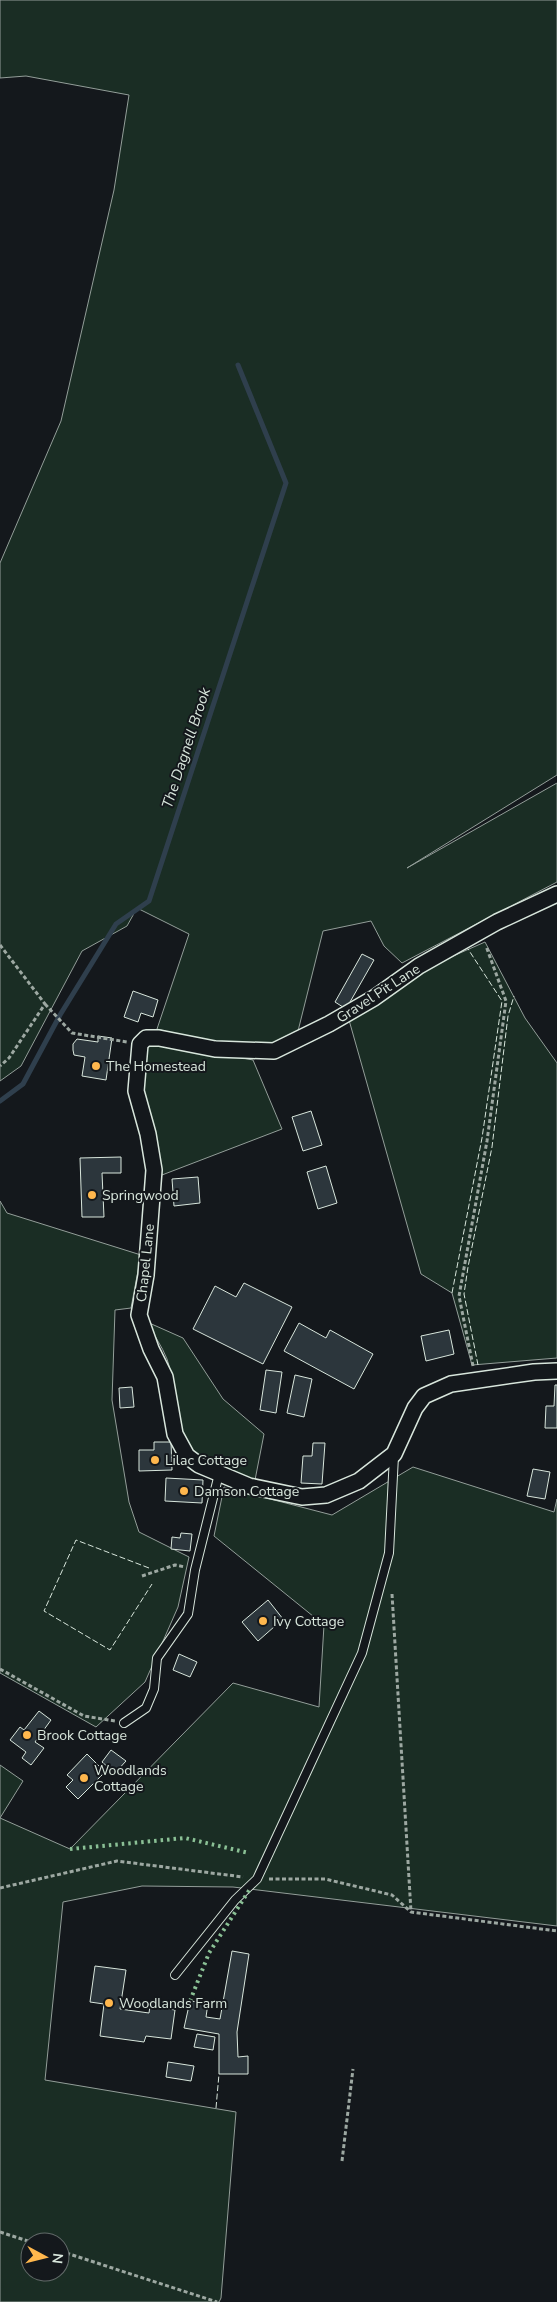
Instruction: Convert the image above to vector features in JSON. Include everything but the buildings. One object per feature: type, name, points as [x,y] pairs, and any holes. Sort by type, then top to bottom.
[{"type":"street","name":"Gravel Pit Lane","points":[[140,1044],[146,1038],[159,1038],[215,1049],[274,1051],[329,1024],[374,998],[419,966],[480,931],[557,894]]},
{"type":"street","name":"Chapel Lane","points":[[140,1044],[136,1091],[148,1134],[154,1170],[146,1275],[139,1315],[151,1349],[165,1376],[175,1434],[187,1456],[199,1465],[219,1474],[266,1490],[313,1497],[326,1495],[359,1481],[394,1454],[415,1408],[424,1396],[451,1384],[534,1372],[557,1371]]},
{"type":"lane","points":[[175,1975],[235,1900],[257,1879],[362,1653],[389,1553],[394,1454]]},
{"type":"lane","points":[[124,1723],[146,1708],[154,1689],[157,1658],[188,1614],[195,1570],[219,1474]]},
{"type":"path","points":[[476,1380],[459,1296],[487,1141],[506,1001],[480,931]]},
{"type":"path","points":[[0,945],[45,1004],[72,1033],[140,1044]]},
{"type":"path","points":[[0,1066],[10,1058],[45,1004]]},
{"type":"path","points":[[142,1576],[175,1565],[195,1570]]},
{"type":"path","points":[[392,1593],[411,1912]]},
{"type":"path","points":[[0,1670],[84,1716],[124,1723]]},
{"type":"path","points":[[0,1888],[117,1861],[257,1879],[325,1879],[392,1895],[411,1912],[557,1931]]},
{"type":"path","points":[[342,2161],[353,2069]]},
{"type":"path","points":[[0,2232],[20,2238]]},
{"type":"path","points":[[70,2254],[217,2302]]},
{"type":"green space","points":[[0,0],[557,0],[557,775],[407,868],[557,783],[557,882],[402,963],[384,946],[371,921],[323,931],[297,1035],[258,1046],[216,1043],[157,1029],[189,934],[137,908],[127,926],[82,951],[21,1066],[0,1081],[0,563],[61,421],[114,190],[129,95],[26,76],[0,78]]},
{"type":"green space","points":[[485,942],[525,1018],[557,1063],[557,1358],[472,1365],[452,1293],[421,1274],[349,1020],[435,964]]},
{"type":"green space","points":[[158,1042],[253,1060],[282,1129],[162,1175],[142,1094],[144,1051],[149,1045]]},
{"type":"green space","points":[[0,1201],[7,1213],[141,1255],[131,1308],[115,1310],[112,1400],[129,1502],[139,1532],[189,1557],[178,1607],[145,1682],[96,1727],[0,1673]]},
{"type":"green space","points":[[147,1322],[183,1338],[223,1399],[264,1434],[255,1480],[209,1465],[195,1457],[188,1449],[178,1425],[167,1359]]},
{"type":"green space","points":[[413,1467],[554,1512],[557,1499],[557,1926],[233,1887],[142,1886],[63,1902],[45,2080],[236,2112],[221,2298],[219,2302],[0,2302],[0,1818],[70,1849],[233,1683],[319,1707],[324,1625],[214,1536],[224,1487],[332,1515]]},
{"type":"green space","points":[[0,1765],[23,1781],[0,1818]]},
{"type":"waterway","name":"The Dagnell Brook","points":[[0,1101],[23,1084],[60,1015],[116,924],[149,901],[286,483],[238,365]]},
{"type":"hedge","points":[[70,1849],[185,1838],[249,1853]]},
{"type":"hedge","points":[[190,2001],[209,1953],[250,1889]]},
{"type":"fence","points":[[452,1293],[482,1138],[502,1001],[468,949]]},
{"type":"fence","points":[[478,1365],[464,1294],[492,1147],[508,1016],[514,996]]},
{"type":"fence","points":[[149,1568],[76,1540],[44,1611],[110,1650],[152,1584]]},
{"type":"fence","points":[[216,2108],[219,2074]]},
{"type":"place","name":"The Homestead","points":[[96,1066]]},
{"type":"place","name":"Springwood","points":[[92,1195]]},
{"type":"place","name":"Lilac Cottage","points":[[155,1460]]},
{"type":"place","name":"Damson Cottage","points":[[184,1491]]},
{"type":"place","name":"Ivy Cottage","points":[[263,1621]]},
{"type":"place","name":"Brook Cottage","points":[[27,1735]]},
{"type":"place","name":"Woodlands Cottage","points":[[84,1778]]},
{"type":"place","name":"Woodlands Farm","points":[[109,2003]]}]
